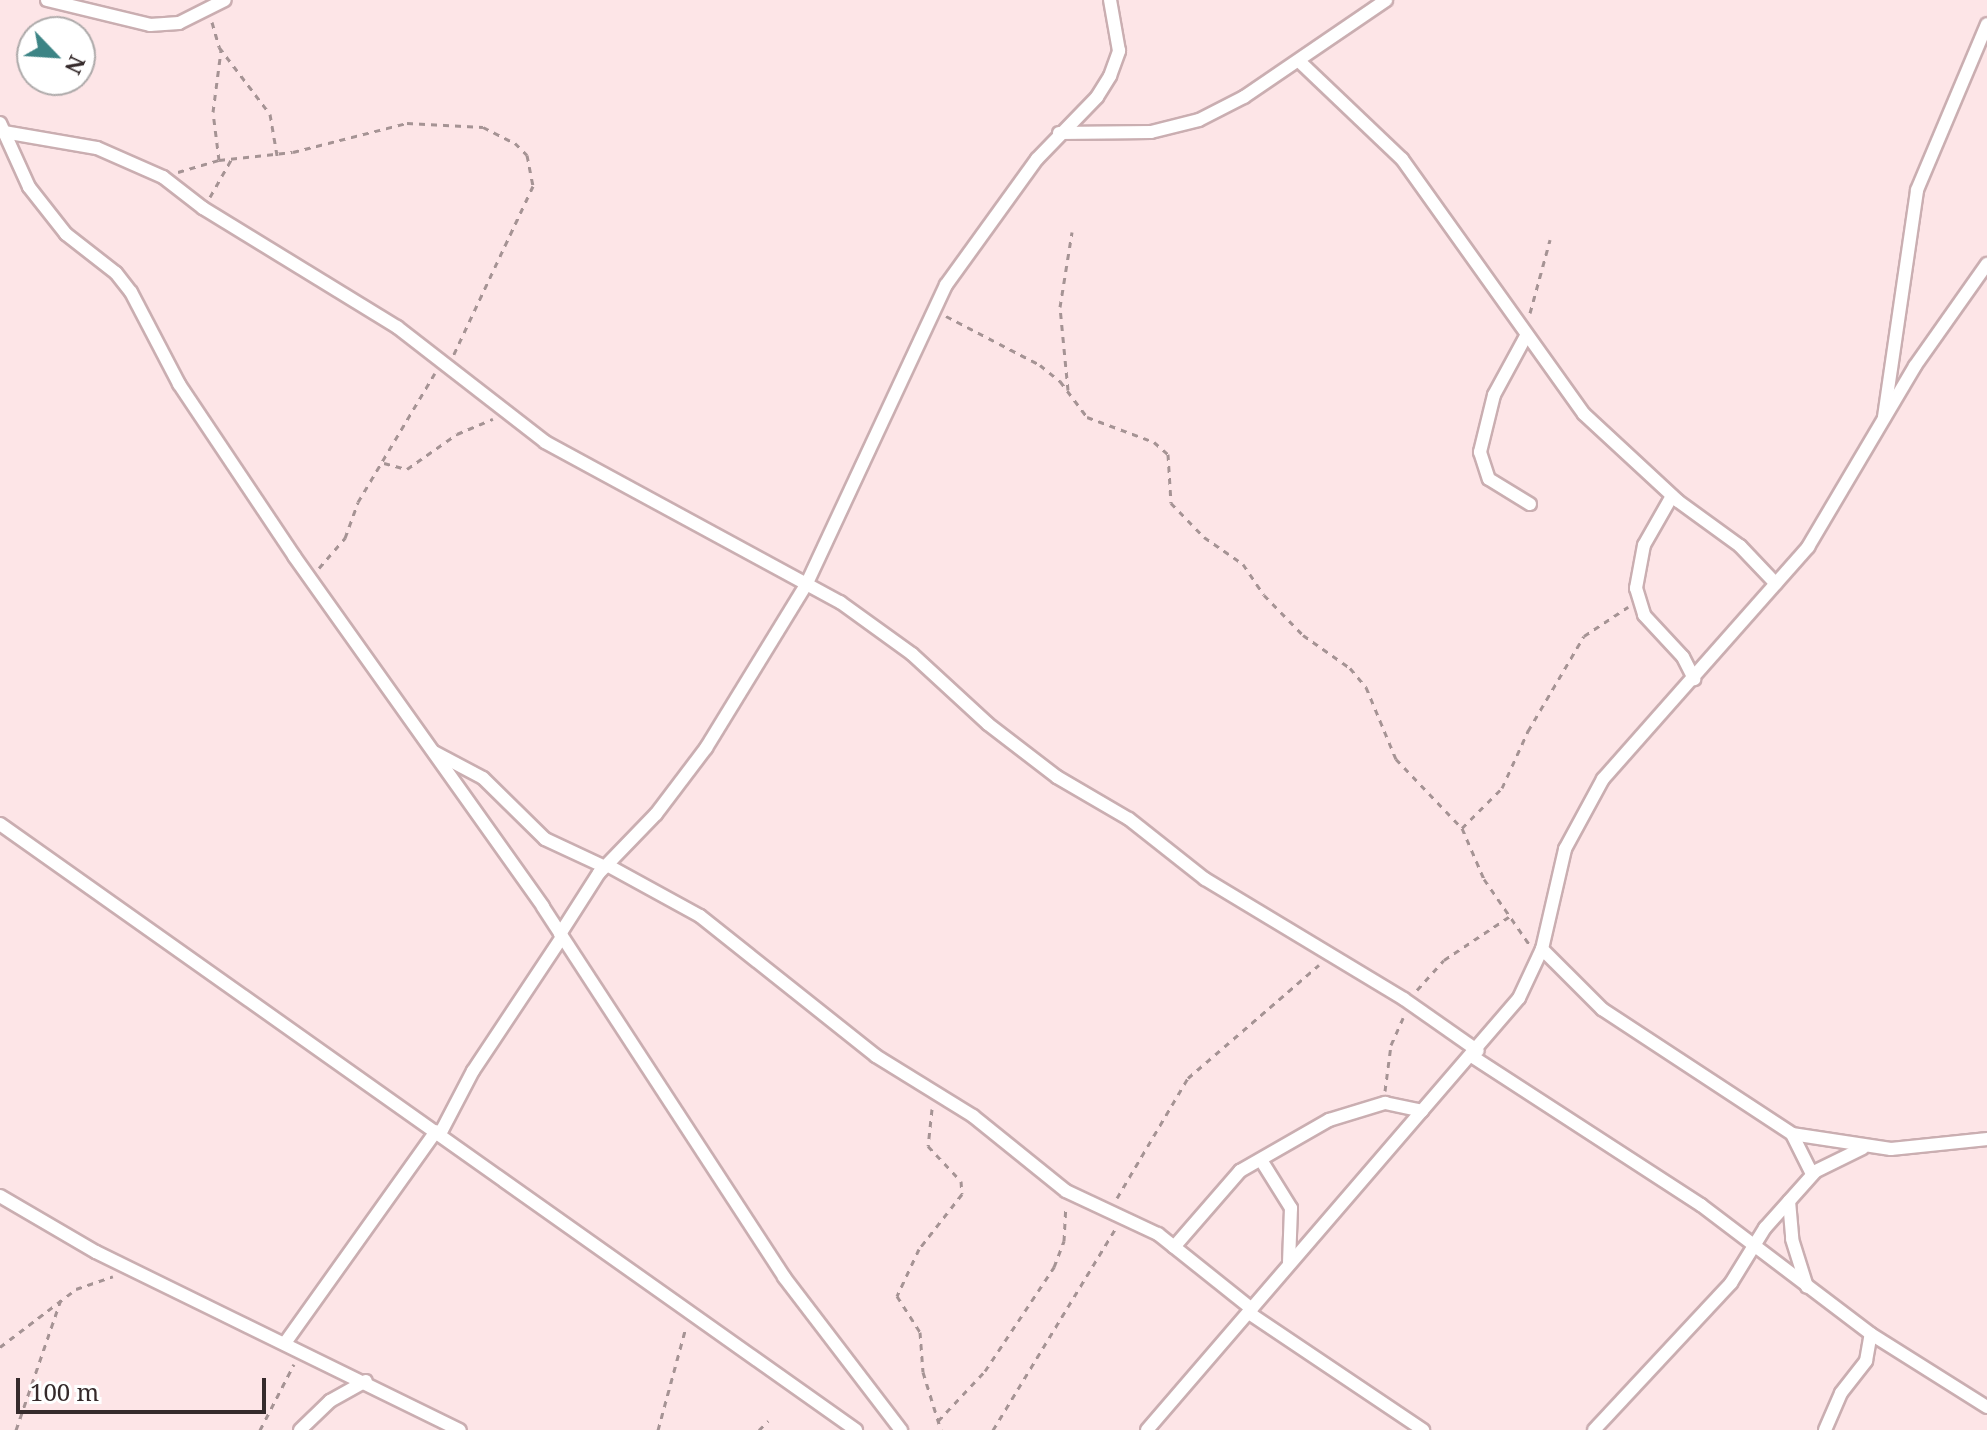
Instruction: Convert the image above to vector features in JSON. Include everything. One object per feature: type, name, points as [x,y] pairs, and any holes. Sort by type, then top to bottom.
[{"type":"street","points":[[47,0],[150,25],[179,23],[225,0]]},
{"type":"street","points":[[285,1343],[438,1133],[473,1071],[606,866],[656,814],[706,748],[807,583],[933,309],[969,252],[1059,133],[1097,97],[1110,76],[1119,51],[1110,0]]},
{"type":"street","points":[[1059,133],[1151,132],[1199,120],[1299,61],[1386,0]]},
{"type":"street","points":[[1884,420],[1917,190],[1987,24]]},
{"type":"street","points":[[1299,61],[1402,159],[1584,414],[1672,496],[1740,546],[1776,584]]},
{"type":"street","points":[[2,127],[97,148],[163,177],[209,212],[445,362],[504,414],[583,465],[807,583],[912,654],[988,724],[1057,777],[1129,819],[1230,896],[1410,1003],[1475,1054],[1701,1205],[1871,1334],[1987,1407]]},
{"type":"street","points":[[2,127],[29,187],[47,213],[131,292],[179,384],[311,579],[561,935],[784,1277],[901,1430]]},
{"type":"street","points":[[1147,1430],[1422,1111],[1475,1054],[1519,998],[1540,953],[1554,885],[1575,824],[1603,779],[1776,584],[1833,512],[1884,420],[1960,297],[1987,264]]},
{"type":"street","points":[[1524,334],[1494,395],[1480,452],[1489,479],[1530,504]]},
{"type":"street","points":[[1672,496],[1638,562],[1639,603],[1683,657],[1694,679]]},
{"type":"street","points":[[434,752],[483,778],[545,839],[606,866],[700,916],[876,1056],[939,1095],[1066,1191],[1116,1212],[1174,1247],[1250,1311],[1423,1430]]},
{"type":"street","points":[[0,824],[438,1133],[532,1205],[692,1313],[856,1430]]},
{"type":"street","points":[[1540,953],[1602,1009],[1792,1134],[1866,1147],[1987,1139]]},
{"type":"street","points":[[1174,1247],[1240,1171],[1329,1120],[1388,1103],[1422,1111]]},
{"type":"street","points":[[1792,1134],[1812,1174]]},
{"type":"street","points":[[1594,1430],[1731,1283],[1812,1174],[1866,1147]]},
{"type":"street","points":[[1261,1160],[1291,1208],[1288,1266]]},
{"type":"street","points":[[0,1196],[136,1271],[366,1381],[460,1430]]},
{"type":"street","points":[[1789,1201],[1792,1239],[1807,1287]]},
{"type":"street","points":[[1825,1430],[1841,1393],[1866,1361],[1871,1334]]},
{"type":"street","points":[[300,1430],[330,1401],[366,1381]]},
{"type":"path","points":[[210,10],[221,50],[213,112],[219,160]]},
{"type":"path","points":[[221,50],[264,102],[274,126],[277,155]]},
{"type":"path","points":[[163,177],[219,160],[277,155],[407,123],[483,127],[527,155],[534,171],[528,199],[445,362],[358,502],[345,538],[311,579]]},
{"type":"path","points":[[209,212],[216,179],[231,160]]},
{"type":"path","points":[[1068,392],[1060,307],[1072,232]]},
{"type":"path","points":[[1524,334],[1550,240]]},
{"type":"path","points":[[933,309],[1040,365],[1068,392],[1087,417],[1154,442],[1168,454],[1171,503],[1204,537],[1243,564],[1264,595],[1303,635],[1350,668],[1375,704],[1396,759],[1462,828],[1477,865],[1510,916],[1540,953]]},
{"type":"path","points":[[384,463],[407,469],[457,434],[504,414]]},
{"type":"path","points":[[1462,828],[1502,788],[1539,710],[1584,636],[1639,603]]},
{"type":"path","points":[[1388,1103],[1384,1075],[1391,1045],[1410,1003],[1444,960],[1510,916]]},
{"type":"path","points":[[993,1430],[1188,1078],[1332,957]]},
{"type":"path","points":[[939,1095],[926,1139],[961,1181],[962,1194],[919,1249],[897,1296],[920,1332],[923,1372],[941,1430]]},
{"type":"path","points":[[938,1421],[985,1371],[1054,1267],[1064,1241],[1066,1191]]},
{"type":"path","points":[[0,1347],[61,1299],[102,1279],[136,1271]]},
{"type":"path","points":[[16,1430],[61,1299]]},
{"type":"path","points":[[658,1430],[692,1313]]},
{"type":"path","points":[[260,1430],[300,1350]]},
{"type":"path","points":[[759,1430],[768,1421]]}]
